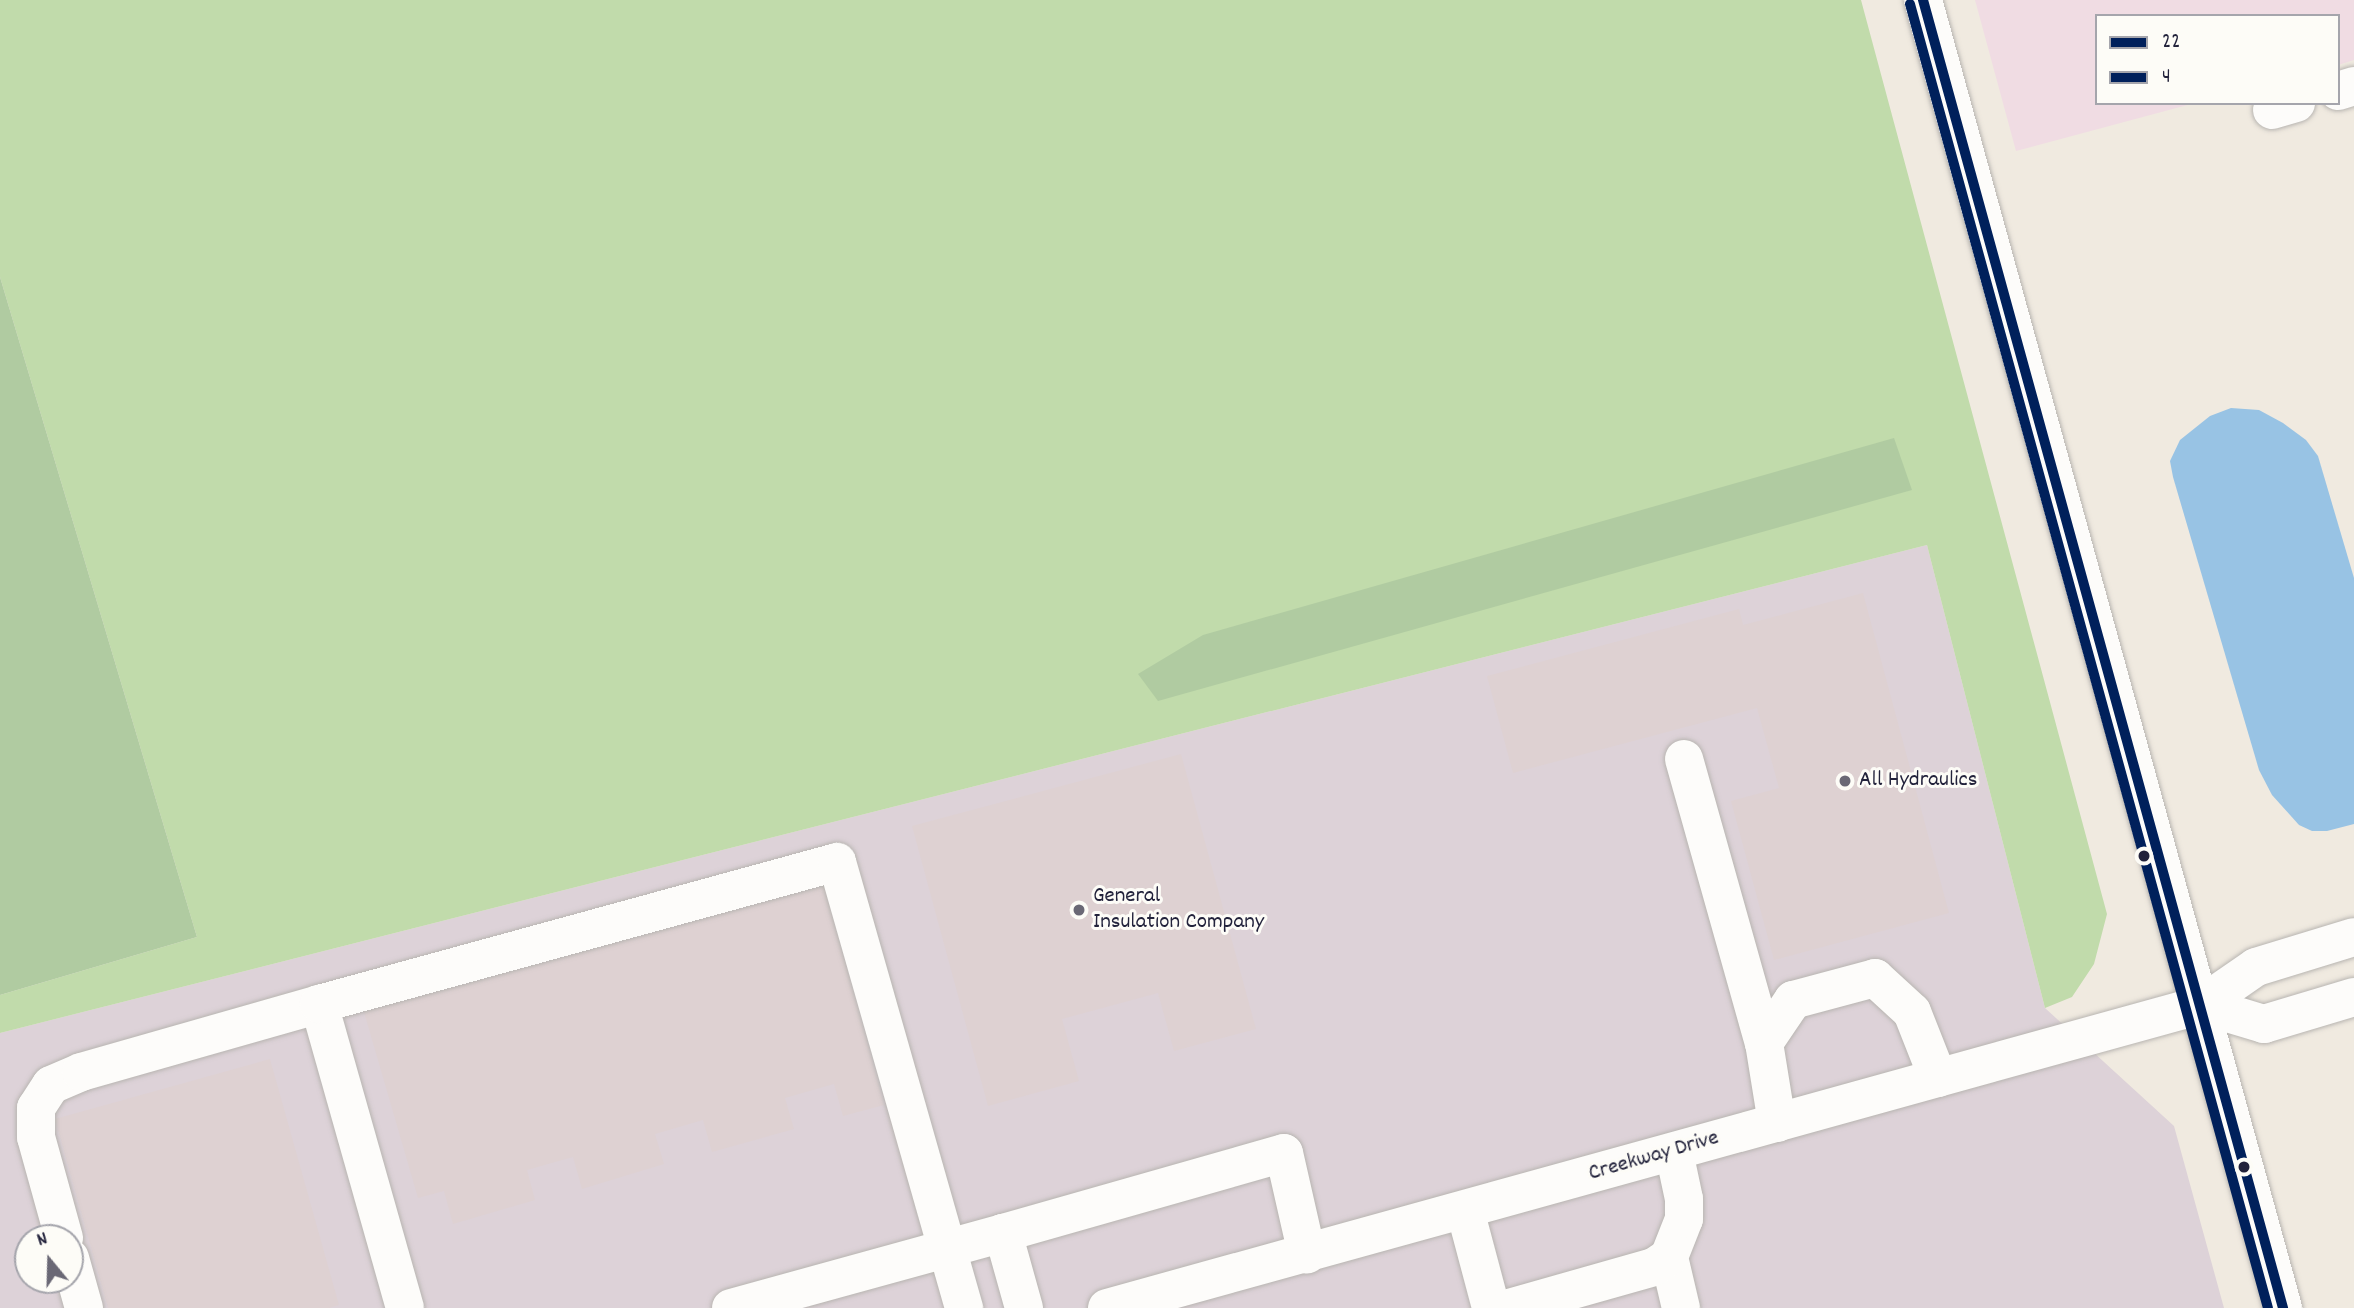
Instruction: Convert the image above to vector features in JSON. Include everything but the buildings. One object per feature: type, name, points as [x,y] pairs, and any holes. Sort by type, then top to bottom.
[{"type":"street","points":[[1923,0],[2283,1308]]},
{"type":"street","points":[[1684,759],[1765,1043],[1777,1123]]},
{"type":"street","points":[[60,1224],[36,1137],[36,1108],[51,1085],[81,1072],[319,1004],[837,862],[964,1308]]},
{"type":"street","points":[[2201,1005],[2256,967],[2354,937]]},
{"type":"street","points":[[1765,1043],[1793,1000],[1875,978],[1912,1012],[1938,1078]]},
{"type":"street","points":[[2201,1005],[2263,1024],[2354,997]]},
{"type":"street","points":[[319,1004],[405,1308]]},
{"type":"street","name":"Creekway Drive","points":[[1107,1308],[1159,1301],[1307,1254],[2201,1005]]},
{"type":"street","points":[[1509,1308],[1654,1267],[1669,1257],[1684,1219],[1684,1199],[1674,1152]]},
{"type":"street","points":[[731,1308],[1284,1153],[1307,1254]]},
{"type":"street","points":[[1465,1210],[1491,1308]]},
{"type":"street","points":[[1003,1233],[1024,1308]]},
{"type":"street","points":[[1669,1257],[1681,1308]]},
{"type":"shaded area","points":[[1975,0],[2354,0],[2354,60],[2340,64],[2340,14],[2095,14],[2095,105],[2188,105],[2016,151]]},
{"type":"shaded area","points":[[1927,545],[2045,1008],[2174,1126],[2224,1308],[0,1308],[0,1033]]},
{"type":"green space","points":[[0,0],[1861,0],[2107,914],[2094,964],[2072,997],[2045,1008],[1927,545],[0,1033],[0,995],[197,937],[0,277]]},
{"type":"green space","points":[[0,277],[197,937],[0,995]]},
{"type":"green space","points":[[1894,438],[1912,490],[1158,701],[1138,674],[1203,635]]},
{"type":"water","points":[[2231,408],[2259,410],[2283,423],[2306,440],[2318,456],[2354,578],[2354,824],[2327,831],[2312,831],[2299,825],[2272,795],[2259,770],[2170,461],[2180,440],[2210,416]]},
{"type":"transit line","name":"22","points":[[1923,0],[2283,1308]]},
{"type":"transit line","name":"4","points":[[1910,4],[2268,1308]]},
{"type":"place","name":"All Hydraulics","points":[[1845,781]]},
{"type":"place","name":"General Insulation Company","points":[[1079,910]]}]
